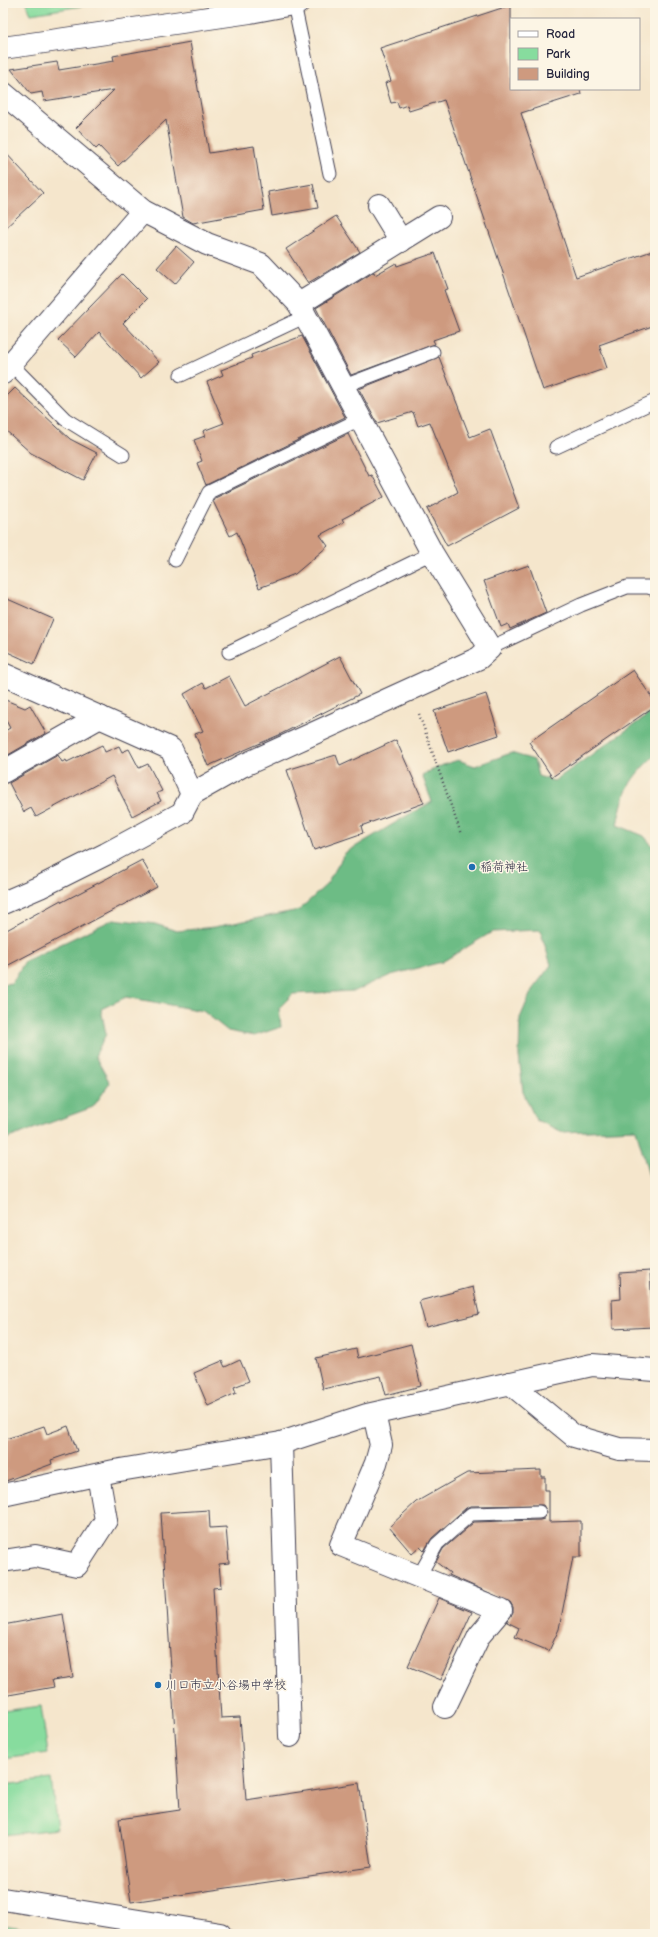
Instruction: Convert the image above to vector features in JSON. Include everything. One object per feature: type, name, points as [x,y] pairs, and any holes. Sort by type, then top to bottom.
[{"type":"street","points":[[3,48],[252,7],[296,3]]},
{"type":"street","points":[[3,93],[143,211],[207,244],[261,264],[302,310],[432,553],[490,648],[479,658],[410,688],[242,766],[192,794],[182,813],[106,854],[3,903]]},
{"type":"street","points":[[379,205],[401,241]]},
{"type":"street","points":[[7,368],[143,211]]},
{"type":"street","points":[[302,310],[438,217]]},
{"type":"street","points":[[3,674],[171,749],[192,794]]},
{"type":"street","points":[[3,772],[100,717]]},
{"type":"street","points":[[3,1495],[98,1475],[281,1443],[374,1414],[592,1365],[655,1370]]},
{"type":"street","points":[[510,1383],[574,1436],[620,1449],[655,1450]]},
{"type":"street","points":[[374,1414],[381,1446],[376,1463],[341,1545],[501,1610],[479,1636],[445,1707]]},
{"type":"street","points":[[281,1443],[290,1736]]},
{"type":"street","points":[[3,1561],[35,1556],[76,1565],[106,1520],[98,1475]]},
{"type":"street","points":[[3,1899],[220,1934]]},
{"type":"lane","points":[[296,3],[330,174]]},
{"type":"lane","points":[[180,375],[302,310]]},
{"type":"lane","points":[[344,386],[433,352]]},
{"type":"lane","points":[[7,368],[65,419],[123,455]]},
{"type":"lane","points":[[556,447],[655,401]]},
{"type":"lane","points":[[175,560],[209,492],[360,419]]},
{"type":"lane","points":[[229,652],[432,553]]},
{"type":"lane","points":[[490,648],[581,605],[627,587],[648,587],[655,589]]},
{"type":"lane","points":[[419,1576],[437,1544],[471,1514],[539,1512]]},
{"type":"path","points":[[410,688],[461,834]]},
{"type":"green space","points":[[26,3],[101,3],[31,14]]},
{"type":"green space","points":[[655,710],[655,755],[633,779],[625,793],[617,825],[644,836],[655,849],[655,1198],[636,1129],[563,1132],[536,1120],[523,1092],[519,1056],[520,1018],[532,990],[551,965],[540,930],[492,932],[442,962],[391,975],[355,991],[293,994],[279,1008],[281,1027],[254,1036],[228,1031],[203,1011],[126,997],[101,1009],[106,1034],[95,1056],[110,1083],[93,1107],[3,1140],[3,984],[12,983],[25,961],[114,919],[155,924],[177,931],[214,927],[299,910],[327,884],[345,853],[432,802],[422,775],[458,760],[475,766],[511,753],[534,760],[538,776],[554,781]]},
{"type":"green space","points":[[41,1706],[48,1753],[3,1759],[3,1711]]},
{"type":"green space","points":[[51,1779],[57,1829],[3,1835],[3,1785]]},
{"type":"green space","points":[[3,1925],[63,1934],[3,1934]]},
{"type":"building","points":[[511,5],[510,90],[580,90],[581,94],[521,113],[576,277],[655,250],[655,325],[599,345],[607,368],[543,390],[444,100],[409,111],[407,105],[399,108],[397,102],[391,103],[385,83],[391,81],[380,48]]},
{"type":"building","points":[[190,42],[209,153],[254,146],[264,210],[193,223],[183,217],[166,120],[118,166],[99,146],[96,149],[76,128],[114,90],[44,101],[42,92],[31,94],[11,69],[57,62],[59,70],[114,61],[113,56]]},
{"type":"building","points":[[3,150],[43,193],[3,230]]},
{"type":"building","points":[[313,184],[318,208],[272,216],[268,192]]},
{"type":"building","points":[[336,216],[360,252],[308,283],[286,249]]},
{"type":"building","points":[[176,246],[194,262],[175,284],[157,268]]},
{"type":"building","points":[[435,253],[448,289],[444,290],[459,331],[433,340],[435,344],[351,375],[316,308],[374,272],[375,275],[396,263],[397,266]]},
{"type":"building","points":[[122,274],[147,299],[123,323],[159,362],[141,378],[99,332],[76,357],[58,340]]},
{"type":"building","points":[[302,336],[345,417],[206,485],[197,463],[202,461],[194,440],[205,436],[203,431],[224,423],[207,382],[223,375],[221,370],[252,358],[251,355]]},
{"type":"building","points":[[439,357],[470,437],[490,429],[519,508],[447,546],[427,509],[458,492],[430,422],[418,426],[413,412],[377,423],[359,389]]},
{"type":"building","points":[[15,388],[70,439],[97,453],[83,480],[31,453],[3,428],[3,400]]},
{"type":"building","points":[[348,434],[369,476],[372,475],[384,497],[342,519],[344,522],[320,535],[328,546],[295,574],[259,588],[237,532],[230,536],[213,501],[215,498]]},
{"type":"building","points":[[529,565],[546,613],[510,629],[508,624],[501,627],[484,581]]},
{"type":"building","points":[[3,597],[53,619],[34,664],[3,650]]},
{"type":"building","points":[[340,656],[360,694],[279,735],[208,766],[195,734],[203,731],[184,694],[203,683],[206,688],[229,676],[245,706]]},
{"type":"building","points":[[633,670],[655,702],[655,706],[552,777],[529,742]]},
{"type":"building","points":[[486,694],[499,735],[448,752],[434,711]]},
{"type":"building","points":[[3,699],[25,708],[30,705],[46,733],[3,758],[3,732],[10,728],[3,715]]},
{"type":"building","points":[[396,740],[424,803],[361,826],[363,833],[314,850],[287,770],[336,755],[340,766]]},
{"type":"building","points":[[102,745],[105,752],[119,746],[122,752],[129,749],[139,768],[148,764],[162,791],[157,793],[161,801],[132,816],[112,776],[36,817],[31,808],[24,812],[9,783],[58,755],[62,762],[66,760],[67,762]]},
{"type":"building","points":[[142,860],[157,887],[3,968],[3,932],[61,900],[62,902]]},
{"type":"building","points":[[650,1271],[653,1327],[613,1329],[612,1300],[621,1299],[620,1273]]},
{"type":"building","points":[[473,1287],[479,1314],[426,1327],[419,1301]]},
{"type":"building","points":[[411,1344],[421,1386],[386,1395],[381,1376],[323,1389],[316,1358],[356,1349],[358,1358]]},
{"type":"building","points":[[240,1360],[249,1381],[234,1387],[236,1393],[208,1406],[194,1373],[222,1361],[225,1367]]},
{"type":"building","points":[[44,1426],[47,1434],[68,1426],[77,1451],[51,1460],[52,1464],[3,1482],[3,1440]]},
{"type":"building","points":[[541,1470],[541,1477],[545,1477],[545,1490],[549,1490],[549,1522],[581,1521],[581,1557],[573,1557],[559,1629],[549,1651],[515,1637],[519,1628],[507,1622],[513,1612],[513,1607],[510,1602],[449,1575],[450,1573],[436,1562],[443,1549],[474,1522],[540,1520],[544,1519],[547,1512],[543,1505],[470,1506],[432,1538],[424,1551],[420,1547],[412,1554],[389,1527],[416,1502],[467,1473]]},
{"type":"building","points":[[209,1510],[210,1528],[226,1527],[229,1563],[219,1564],[221,1587],[213,1588],[221,1718],[240,1717],[246,1800],[359,1783],[371,1867],[131,1902],[119,1819],[180,1810],[161,1513]]},
{"type":"building","points":[[439,1598],[472,1612],[441,1680],[408,1666]]},
{"type":"building","points":[[63,1614],[73,1677],[52,1680],[54,1687],[3,1696],[3,1625]]},
{"type":"place","name":"稲荷神社","points":[[472,867]]},
{"type":"place","name":"川口市立小谷場中学校","points":[[158,1685]]}]
